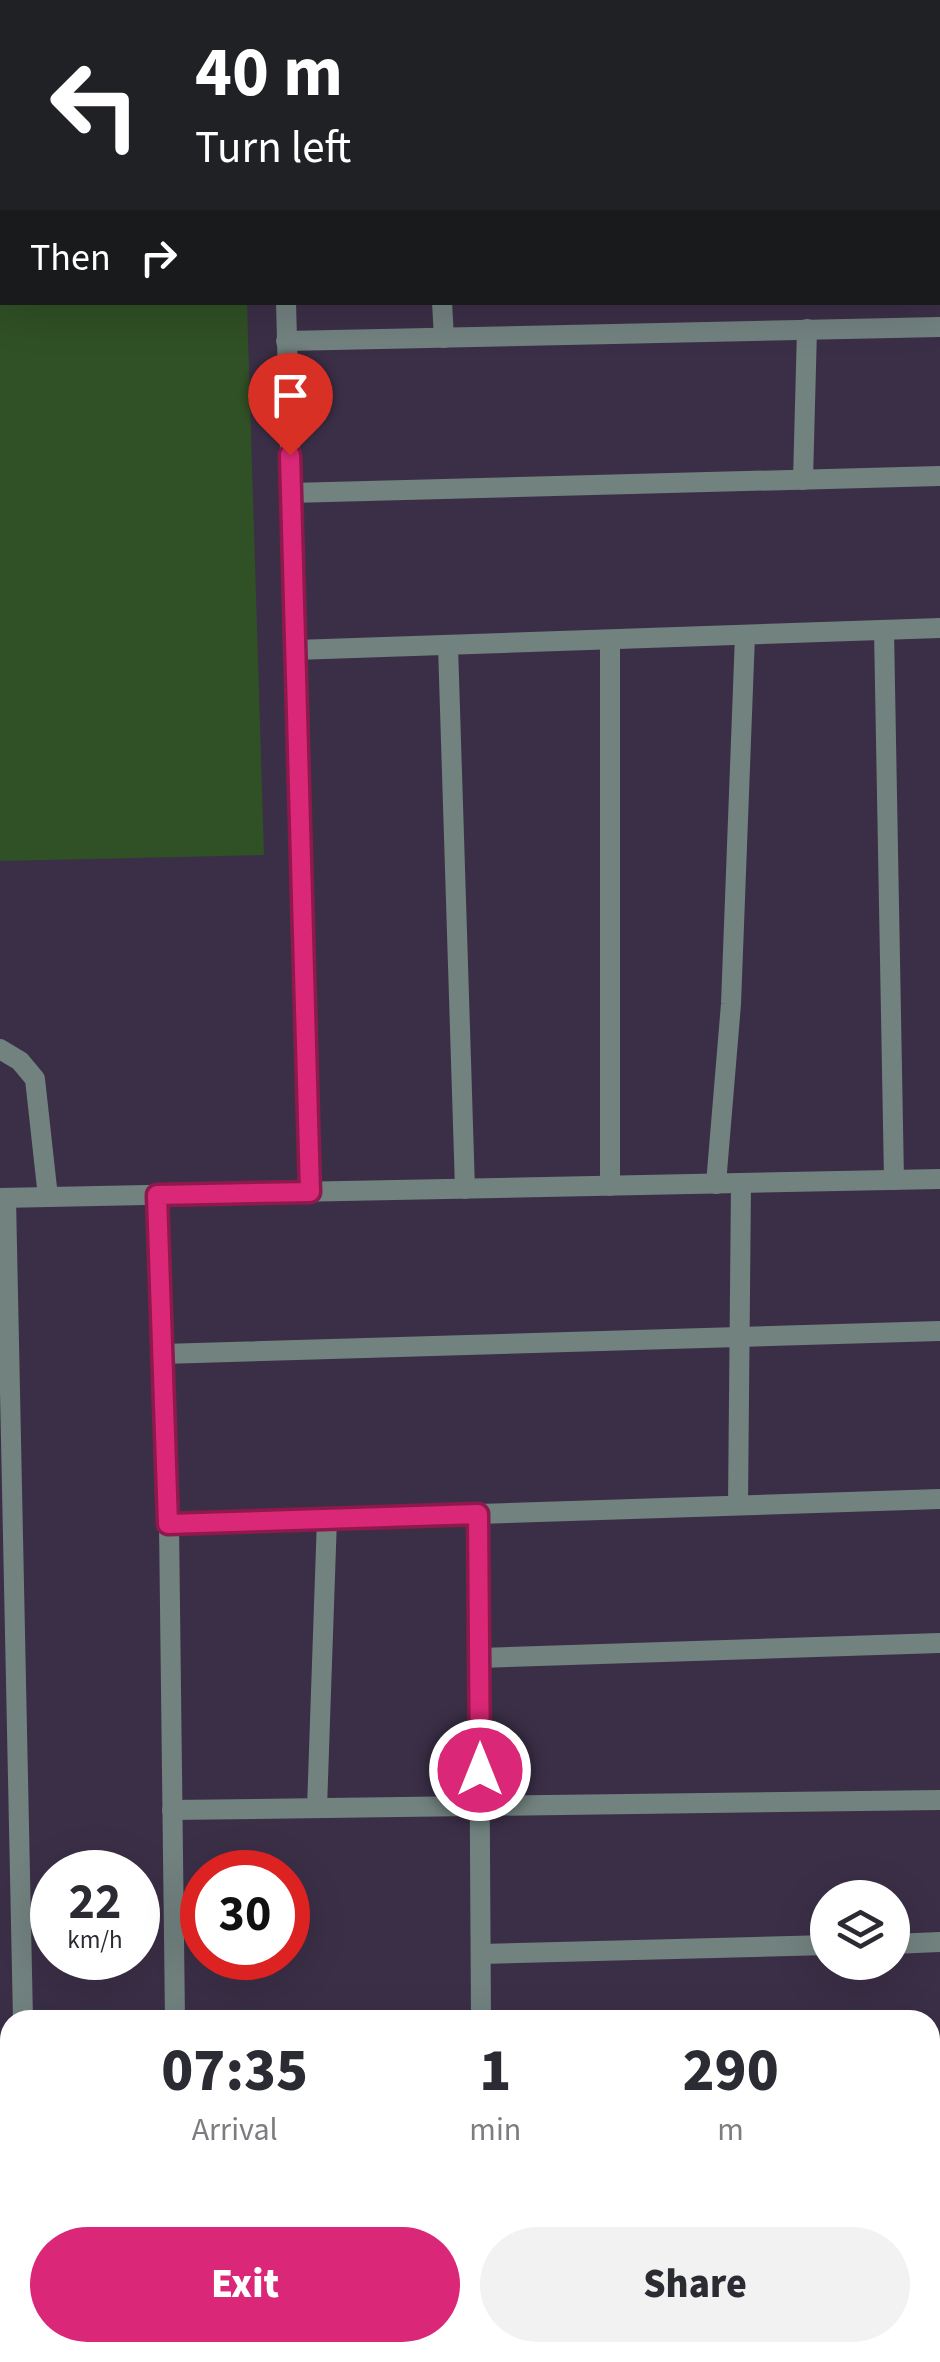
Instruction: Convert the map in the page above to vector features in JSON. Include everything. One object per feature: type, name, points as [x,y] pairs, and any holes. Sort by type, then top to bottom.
[{"type":"street","points":[[286,305],[310,1192]]},
{"type":"street","points":[[442,305],[444,338]]},
{"type":"street","points":[[286,341],[940,327]]},
{"type":"street","points":[[803,480],[807,330]]},
{"type":"street","points":[[291,492],[940,476]]},
{"type":"street","points":[[295,650],[940,628]]},
{"type":"street","points":[[884,630],[894,1180]]},
{"type":"street","points":[[716,1184],[731,1004],[745,635]]},
{"type":"street","points":[[610,640],[610,1186]]},
{"type":"street","points":[[448,645],[465,1189]]},
{"type":"street","points":[[0,1049],[20,1061],[35,1079],[48,1197]]},
{"type":"street","points":[[22,2010],[3,1198],[940,1179]]},
{"type":"street","points":[[738,1505],[741,1183]]},
{"type":"street","points":[[157,1195],[168,1524],[174,2010]]},
{"type":"street","points":[[162,1354],[940,1331]]},
{"type":"street","points":[[168,1524],[940,1498]]},
{"type":"street","points":[[478,1514],[482,2010]]},
{"type":"street","points":[[317,1808],[327,1518]]},
{"type":"street","points":[[479,1658],[940,1643]]},
{"type":"street","points":[[172,1810],[940,1800]]},
{"type":"street","points":[[910,1943],[940,1942]]},
{"type":"street","points":[[481,1954],[810,1945]]},
{"type":"green space","points":[[0,305],[247,305],[264,855],[0,861]]},
{"type":"route","points":[[290,455],[310,1192],[157,1195],[168,1524],[478,1514],[480,1770]]}]
